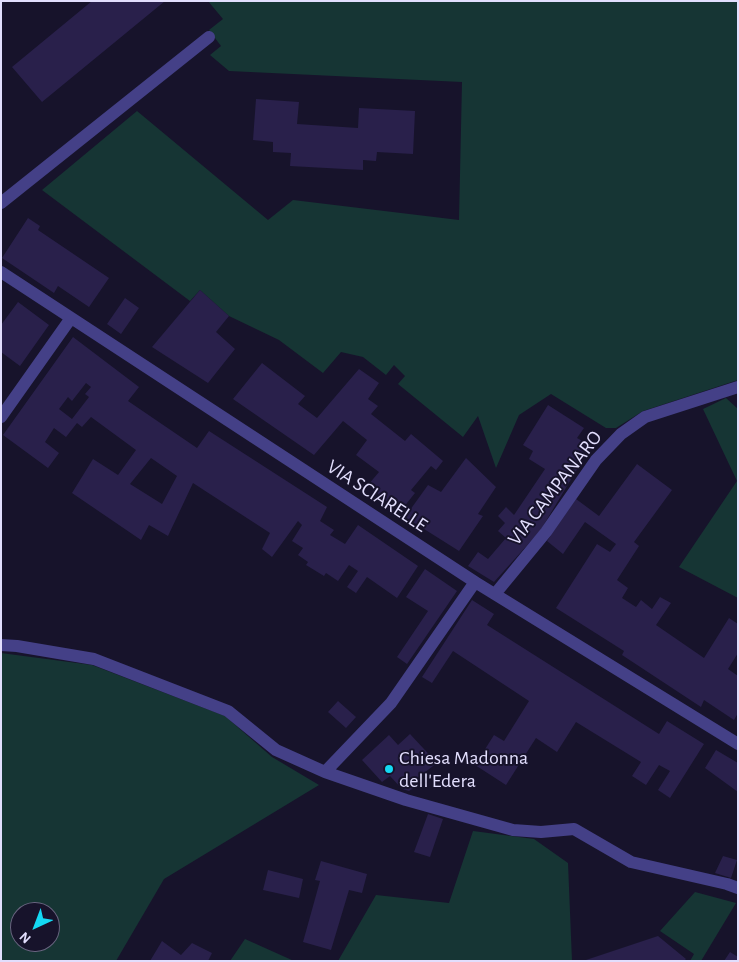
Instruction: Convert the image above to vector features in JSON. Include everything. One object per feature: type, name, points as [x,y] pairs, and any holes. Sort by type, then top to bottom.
[{"type":"street","points":[[1,202],[209,37]]},
{"type":"street","name":"VIA SCIARELLE","points":[[1,272],[475,582],[738,744]]},
{"type":"street","points":[[1,417],[71,318]]},
{"type":"street","name":"VIA CAMPANARO","points":[[495,594],[546,532],[596,460],[621,434],[645,417],[738,387]]},
{"type":"street","points":[[324,772],[391,703],[475,582]]},
{"type":"street","points":[[1,645],[94,659],[228,711],[276,750],[324,772],[406,800],[513,830],[541,832],[574,829],[631,862],[738,888]]},
{"type":"green space","points":[[208,1],[738,1],[738,380],[643,411],[616,428],[606,428],[551,394],[519,415],[496,468],[478,416],[463,437],[398,384],[405,376],[394,365],[386,375],[363,357],[341,352],[323,373],[279,340],[229,316],[200,290],[190,301],[42,190],[137,111],[268,220],[293,200],[459,220],[462,82],[229,71],[210,55],[221,46],[209,30],[223,19]]},
{"type":"green space","points":[[726,398],[738,409],[738,598],[679,567],[737,481],[703,409]]},
{"type":"green space","points":[[1,653],[92,665],[225,716],[272,757],[319,785],[164,879],[116,961],[1,961]]},
{"type":"green space","points":[[473,831],[534,839],[568,863],[572,961],[338,961],[376,895],[449,903]]},
{"type":"green space","points":[[695,892],[736,903],[701,961],[690,961],[694,954],[660,931]]},
{"type":"green space","points":[[245,939],[294,961],[230,961]]},
{"type":"building","points":[[92,1],[165,1],[42,102],[12,67]]},
{"type":"building","points":[[256,99],[299,102],[297,124],[358,128],[359,108],[415,111],[413,154],[377,152],[376,161],[363,160],[363,170],[290,166],[291,153],[273,152],[273,142],[253,140]]},
{"type":"building","points":[[28,218],[40,226],[38,230],[109,278],[89,307],[58,286],[54,293],[2,258]]},
{"type":"building","points":[[200,290],[229,316],[216,332],[235,349],[208,383],[152,347]]},
{"type":"building","points":[[125,298],[139,308],[121,334],[107,324]]},
{"type":"building","points":[[18,302],[49,325],[20,366],[1,352],[1,325]]},
{"type":"building","points":[[73,337],[139,387],[128,401],[197,448],[209,431],[327,507],[320,521],[334,530],[330,535],[345,544],[358,525],[418,566],[397,598],[367,577],[356,593],[347,587],[358,571],[349,565],[338,581],[326,573],[324,576],[306,565],[308,562],[298,555],[303,548],[292,541],[302,525],[298,521],[272,557],[262,549],[270,533],[193,483],[168,536],[149,525],[141,540],[72,493],[93,459],[118,475],[136,450],[91,417],[82,427],[77,423],[66,437],[54,428],[45,442],[59,453],[48,468],[3,435]],"holes":[[[86,383],[91,387],[85,394],[89,397],[72,419],[59,409],[68,397],[72,401]],[[151,458],[177,476],[162,504],[130,484]]]},
{"type":"building","points":[[262,363],[305,396],[298,404],[317,418],[359,369],[379,383],[368,399],[378,406],[371,414],[405,441],[411,434],[443,461],[436,470],[431,466],[411,490],[415,493],[403,508],[392,499],[389,503],[368,485],[379,472],[356,455],[367,440],[343,421],[314,455],[233,399]]},
{"type":"building","points":[[548,405],[584,428],[577,438],[591,446],[540,531],[494,582],[468,566],[478,552],[488,559],[506,538],[498,531],[505,523],[498,516],[506,507],[514,515],[545,469],[529,459],[533,451],[523,445]]},
{"type":"building","points":[[466,458],[496,487],[478,514],[483,516],[459,551],[405,517],[428,485],[441,492]]},
{"type":"building","points":[[637,464],[672,490],[634,542],[639,546],[617,580],[628,588],[622,598],[636,607],[641,600],[652,609],[660,597],[671,603],[656,625],[704,658],[729,618],[738,624],[738,653],[728,669],[738,676],[738,713],[734,720],[704,700],[701,707],[622,655],[624,651],[556,608],[597,544],[610,552],[616,544],[585,522],[563,554],[547,541],[576,499],[599,516]]},
{"type":"building","points":[[425,569],[457,591],[407,664],[397,657],[428,611],[406,597]]},
{"type":"building","points":[[472,600],[494,614],[487,625],[659,734],[667,721],[704,744],[670,798],[658,790],[670,771],[659,765],[646,785],[632,776],[641,762],[576,722],[557,752],[536,738],[506,785],[475,765],[494,735],[504,741],[529,701],[453,651],[432,683],[422,677]]},
{"type":"building","points":[[338,701],[356,717],[346,728],[328,712]]},
{"type":"building","name":"Chiesa Madonna dell'Edera","points":[[410,734],[437,763],[416,779],[415,787],[409,791],[402,789],[390,776],[382,782],[362,760],[389,735],[398,745]]},
{"type":"building","points":[[716,750],[738,763],[738,792],[705,768]]},
{"type":"building","points":[[428,814],[443,819],[430,857],[414,852]]},
{"type":"building","points":[[723,856],[737,860],[731,878],[715,873]]},
{"type":"building","points":[[321,861],[367,874],[362,893],[349,890],[331,950],[303,942],[320,881],[315,880]]},
{"type":"building","points":[[268,870],[303,879],[299,898],[263,890]]},
{"type":"building","points":[[658,936],[686,959],[684,961],[583,961]]},
{"type":"building","points":[[162,941],[181,955],[192,943],[212,953],[208,961],[150,961]]},
{"type":"building","points":[[730,952],[738,957],[738,961],[724,961]]},
{"type":"place","name":"Chiesa Madonna dell'Edera","points":[[389,769]]}]
